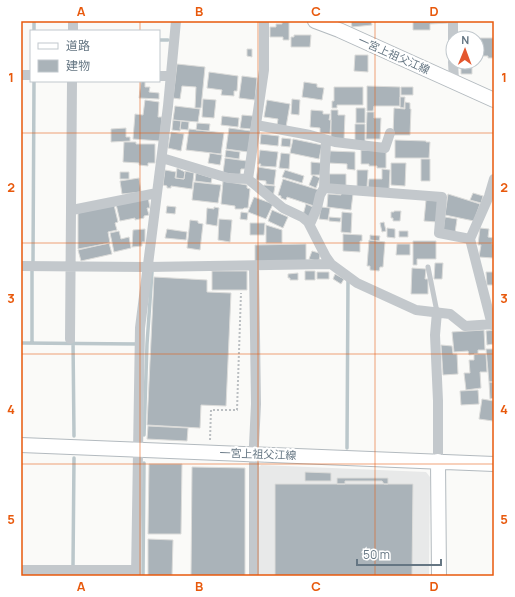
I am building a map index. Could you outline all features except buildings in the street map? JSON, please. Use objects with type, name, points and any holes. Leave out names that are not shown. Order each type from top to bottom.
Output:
[{"type":"main road","name":"一宮上祖父江線","points":[[315,21],[454,81],[494,100]]},
{"type":"main road","name":"一宮上祖父江線","points":[[21,445],[494,464]]},
{"type":"main road","points":[[438,461],[439,576]]},
{"type":"street","points":[[21,570],[136,573],[140,328],[162,158],[176,21]]},
{"type":"street","points":[[248,179],[264,70],[264,21]]},
{"type":"street","points":[[453,70],[454,81]]},
{"type":"street","points":[[160,76],[170,76]]},
{"type":"street","points":[[70,340],[72,82]]},
{"type":"street","points":[[256,125],[310,135],[335,142],[385,148],[390,133]]},
{"type":"street","points":[[310,224],[317,208],[320,194],[324,188],[326,140]]},
{"type":"street","points":[[162,158],[228,178],[248,179],[283,208],[302,217],[310,224],[326,258],[331,264],[357,282],[416,310],[450,314],[465,326],[493,324],[470,239],[489,196],[494,179]]},
{"type":"street","points":[[324,188],[442,197],[439,234],[470,239]]},
{"type":"street","points":[[72,210],[157,193]]},
{"type":"street","points":[[21,266],[147,267],[331,264]]},
{"type":"street","points":[[254,266],[256,404],[254,454],[254,576]]},
{"type":"street","points":[[437,312],[435,335],[438,401],[438,461]]},
{"type":"lane","points":[[428,267],[437,312]]},
{"type":"path","points":[[210,444],[211,410],[237,410],[241,293]]},
{"type":"shaded area","points":[[261,465],[426,472],[430,477],[429,576],[257,576],[258,468]]},
{"type":"waterway","points":[[34,21],[34,30]]},
{"type":"waterway","points":[[160,40],[168,40]]},
{"type":"waterway","points":[[33,263],[34,82]]},
{"type":"waterway","points":[[32,269],[32,343]]},
{"type":"waterway","points":[[144,435],[147,344],[152,272]]},
{"type":"waterway","points":[[347,448],[348,280]]},
{"type":"waterway","points":[[73,339],[74,436]]},
{"type":"waterway","points":[[21,343],[138,344]]},
{"type":"waterway","points":[[73,567],[74,458]]},
{"type":"waterway","points":[[143,576],[144,463]]}]
